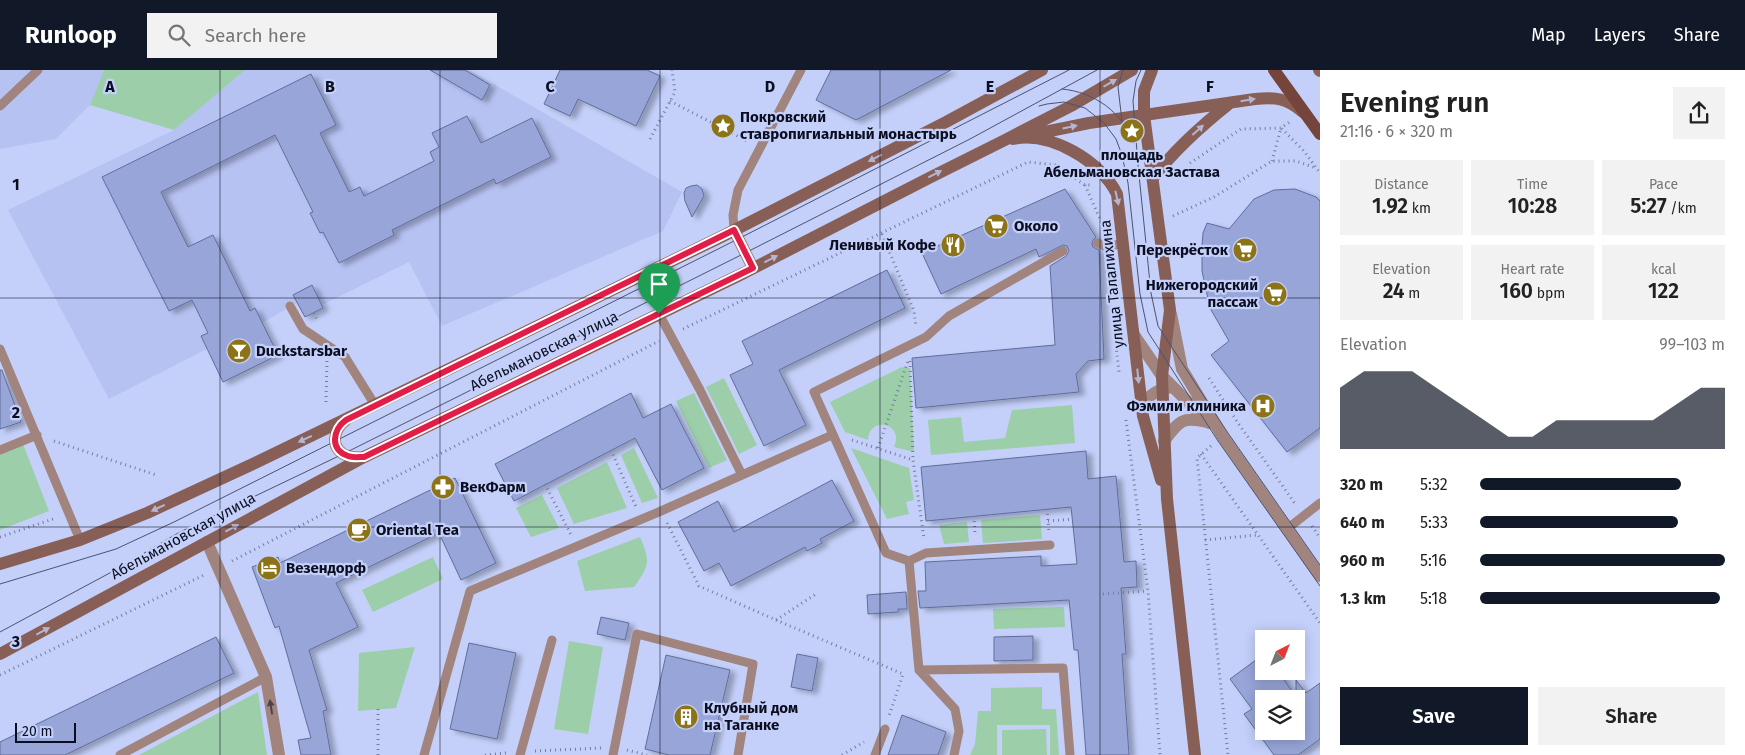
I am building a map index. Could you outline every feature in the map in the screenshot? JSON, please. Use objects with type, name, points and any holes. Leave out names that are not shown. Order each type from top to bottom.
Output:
[{"type":"main road","name":"Абельмановская улица","points":[[0,564],[80,540],[147,513],[346,420],[734,230],[946,122],[1042,70]]},
{"type":"main road","name":"Абельмановская улица","points":[[0,654],[364,457],[753,268],[931,176],[1006,140],[1071,106],[1132,70]]},
{"type":"main road","name":"улица Талалихина","points":[[1152,70],[1144,91],[1144,115],[1170,310],[1164,441],[1167,499],[1195,755]]},
{"type":"main road","points":[[1274,70],[1320,134]]},
{"type":"main road","points":[[1006,140],[1088,123],[1273,97],[1292,103],[1303,112]]},
{"type":"main road","points":[[1153,178],[1168,159],[1197,130],[1230,103]]},
{"type":"main road","name":"улица Талалихина","points":[[1006,140],[1031,138],[1066,148],[1082,156],[1095,166],[1112,184],[1118,194],[1143,416],[1167,499]]},
{"type":"street","points":[[734,230],[753,268]]},
{"type":"street","points":[[1170,310],[1182,369],[1223,437],[1320,576]]},
{"type":"street","points":[[1134,336],[1166,384],[1223,437]]},
{"type":"street","points":[[1142,404],[1148,396],[1166,384],[1196,391]]},
{"type":"street","points":[[1164,441],[1178,424],[1184,421],[1191,418],[1208,422]]},
{"type":"street","points":[[346,420],[336,430],[335,442],[338,449],[349,457],[364,457]]},
{"type":"street","points":[[207,542],[266,677],[279,755]]},
{"type":"lane","points":[[0,106],[38,70]]},
{"type":"lane","points":[[734,230],[733,214],[738,190],[800,70]]},
{"type":"lane","points":[[1098,243],[1104,246],[1124,244]]},
{"type":"lane","points":[[1050,545],[926,553],[908,561],[886,553],[814,392],[926,337],[950,316],[1063,251]]},
{"type":"lane","points":[[290,306],[303,329],[345,357],[375,406]]},
{"type":"lane","points":[[659,314],[700,390],[742,475]]},
{"type":"lane","points":[[0,349],[3,363],[70,513],[80,540]]},
{"type":"lane","points":[[0,450],[36,435]]},
{"type":"lane","points":[[424,755],[470,591],[661,511],[832,435]]},
{"type":"lane","points":[[1286,529],[1320,503]]},
{"type":"lane","points":[[908,561],[919,670],[955,709],[959,731],[954,755]]},
{"type":"lane","points":[[614,751],[637,634],[753,664],[738,755]]},
{"type":"lane","points":[[520,753],[552,640]]},
{"type":"lane","points":[[919,670],[1062,668],[1070,755]]},
{"type":"lane","points":[[120,755],[266,677]]},
{"type":"lane","points":[[875,755],[885,729]]},
{"type":"path","points":[[650,139],[674,92],[672,70]]},
{"type":"path","points":[[670,101],[760,148]]},
{"type":"path","points":[[1187,164],[1241,129],[1281,128],[1303,112]]},
{"type":"path","points":[[1272,161],[1281,128]]},
{"type":"path","points":[[1281,128],[1304,151],[1320,173]]},
{"type":"path","points":[[1169,208],[1170,218],[1214,197],[1272,161],[1296,161],[1316,168]]},
{"type":"path","points":[[0,675],[219,568],[671,335],[1028,162],[1055,166],[1085,185],[1112,184]]},
{"type":"path","points":[[1085,185],[1109,245]]},
{"type":"path","points":[[1112,302],[1120,379]]},
{"type":"path","points":[[910,358],[913,460],[926,553]]},
{"type":"path","points":[[1207,376],[1320,538]]},
{"type":"path","points":[[1125,417],[1148,591],[1160,755]]},
{"type":"path","points":[[1228,755],[1197,458],[1238,423]]},
{"type":"path","points":[[36,435],[156,475]]},
{"type":"path","points":[[832,435],[913,460]]},
{"type":"path","points":[[611,450],[642,519]]},
{"type":"path","points":[[1201,454],[1320,623]]},
{"type":"path","points":[[545,484],[576,546]]},
{"type":"path","points":[[1047,509],[1050,545]]},
{"type":"path","points":[[661,511],[699,586],[903,674],[885,729]]},
{"type":"path","points":[[0,537],[70,513]]},
{"type":"path","points":[[974,516],[976,550]]},
{"type":"path","points":[[1048,521],[1073,519]]},
{"type":"path","points":[[1205,540],[1257,534]]},
{"type":"path","points":[[1102,594],[1148,591]]},
{"type":"path","points":[[776,620],[816,594]]},
{"type":"path","points":[[378,709],[378,755]]},
{"type":"path","points":[[484,755],[614,751],[647,755]]},
{"type":"shaded area","points":[[0,70],[104,70],[90,105],[56,139],[0,149]]},
{"type":"shaded area","points":[[245,70],[469,70],[682,192],[663,231],[442,326],[409,262],[322,305],[324,308],[305,317],[297,303],[262,323],[255,308],[202,336],[207,349],[109,399],[8,210],[174,130]]},
{"type":"green space","points":[[104,70],[245,70],[174,130],[90,105]]},
{"type":"green space","points":[[902,367],[910,368],[914,452],[894,447],[895,432],[886,425],[874,427],[870,432],[868,440],[845,432],[830,402]]},
{"type":"green space","points":[[724,378],[757,445],[739,454],[706,387]]},
{"type":"green space","points":[[694,393],[727,460],[709,468],[676,401]]},
{"type":"green space","points":[[1072,405],[1075,443],[931,455],[928,420],[961,417],[964,442],[1005,438],[1012,410]]},
{"type":"green space","points":[[23,444],[49,511],[0,530],[0,454]]},
{"type":"green space","points":[[634,448],[658,498],[642,503],[621,455]]},
{"type":"green space","points":[[851,448],[909,468],[914,500],[906,502],[909,514],[887,519]]},
{"type":"green space","points":[[607,462],[627,508],[574,524],[557,488]]},
{"type":"green space","points":[[542,495],[559,528],[531,537],[516,508]]},
{"type":"green space","points":[[1040,515],[1042,539],[983,543],[981,520]]},
{"type":"green space","points":[[967,522],[969,542],[944,544],[939,525]]},
{"type":"green space","points":[[640,537],[646,552],[647,564],[634,587],[585,591],[577,561]]},
{"type":"green space","points":[[433,557],[443,579],[373,612],[362,590]]},
{"type":"green space","points":[[1064,607],[1065,627],[994,629],[993,609]]},
{"type":"green space","points":[[569,641],[603,647],[588,734],[554,729]]},
{"type":"green space","points":[[415,647],[396,708],[358,711],[359,653]]},
{"type":"green space","points":[[1042,687],[1042,709],[1056,709],[1059,755],[1050,755],[1050,725],[997,725],[997,755],[970,755],[975,744],[978,711],[991,711],[991,688]]},
{"type":"green space","points":[[258,692],[267,755],[139,755]]},
{"type":"green space","points":[[1046,729],[1047,755],[1002,755],[1002,730]]},
{"type":"building","points":[[430,70],[465,70],[490,85],[482,100]]},
{"type":"building","points":[[560,70],[647,70],[660,76],[636,126],[578,99],[570,116],[544,104]]},
{"type":"building","points":[[831,70],[951,70],[856,120],[816,100]]},
{"type":"building","points":[[311,74],[336,125],[320,133],[349,192],[360,187],[364,196],[434,161],[430,152],[439,147],[432,133],[467,116],[481,143],[532,118],[551,157],[496,184],[494,179],[392,230],[394,235],[339,263],[323,232],[320,233],[310,213],[313,212],[275,135],[161,192],[188,247],[213,235],[250,311],[255,308],[278,355],[223,382],[201,336],[208,333],[192,300],[169,311],[102,177]]},
{"type":"building","points":[[697,185],[702,189],[704,196],[692,217],[685,201],[684,193],[686,188]]},
{"type":"building","points":[[1065,189],[1096,237],[1093,240],[1093,247],[1099,250],[1104,359],[1088,361],[1076,374],[1079,392],[916,408],[912,358],[1055,345],[1050,266],[1066,256],[1069,251],[1067,246],[1063,245],[1039,257],[1036,249],[941,294],[922,253]]},
{"type":"building","points":[[1295,189],[1316,197],[1320,201],[1320,428],[1287,452],[1211,355],[1229,341],[1210,308],[1202,271],[1202,245],[1203,233],[1207,223],[1229,229],[1254,199],[1274,190]]},
{"type":"building","points":[[887,270],[905,308],[779,370],[806,425],[764,446],[730,375],[753,364],[742,341]]},
{"type":"building","points":[[312,285],[323,308],[305,317],[293,295]]},
{"type":"building","points":[[0,370],[2,370],[21,422],[0,429]]},
{"type":"building","points":[[631,393],[643,418],[671,404],[704,468],[662,490],[635,438],[514,501],[495,464]]},
{"type":"building","points":[[1086,451],[1088,479],[1116,476],[1124,562],[1136,561],[1137,587],[1121,588],[1126,654],[1122,654],[1129,755],[1086,755],[1078,650],[1074,650],[1069,600],[920,608],[918,591],[926,591],[925,562],[1041,556],[1041,566],[1077,564],[1071,507],[926,521],[921,467]]},
{"type":"building","points":[[455,478],[496,563],[461,580],[439,533],[336,583],[358,627],[309,650],[327,710],[323,711],[331,755],[301,755],[298,740],[311,738],[279,626],[275,628],[252,567],[278,557],[280,563]]},
{"type":"building","points":[[832,480],[854,521],[820,539],[822,543],[807,551],[805,547],[731,586],[719,563],[704,571],[678,522],[718,501],[734,532]]},
{"type":"building","points":[[906,592],[907,609],[898,609],[898,612],[868,614],[867,595]]},
{"type":"building","points":[[601,617],[629,623],[625,640],[597,634]]},
{"type":"building","points":[[1033,636],[1033,660],[994,661],[994,637]]},
{"type":"building","points":[[216,637],[234,673],[65,755],[0,755],[0,742]]},
{"type":"building","points":[[469,643],[516,653],[497,739],[450,729]]},
{"type":"building","points":[[797,654],[818,658],[812,691],[791,687]]},
{"type":"building","name":"Клубный дом на Таганке","points":[[666,655],[730,670],[710,755],[669,755],[645,749]]},
{"type":"building","points":[[1255,661],[1255,680],[1284,680],[1291,690],[1255,690],[1255,729],[1244,714],[1252,709],[1230,679]]},
{"type":"building","points":[[1296,680],[1304,690],[1296,690]]},
{"type":"building","points":[[1320,683],[1320,739],[1298,755],[1274,755],[1263,740],[1305,740],[1305,692],[1306,693]]},
{"type":"building","points":[[902,715],[946,732],[938,755],[888,755]]},
{"type":"tram line","points":[[0,584],[116,549],[174,522],[738,239],[1069,70]]},
{"type":"tram line","points":[[0,632],[119,568],[178,533],[343,454],[745,253],[970,139],[1097,70]]},
{"type":"tram line","points":[[1122,121],[1118,87],[1123,70]]},
{"type":"tram line","points":[[1141,70],[1136,81],[1133,101],[1151,293],[1158,326],[1228,433],[1320,565]]},
{"type":"tram line","points":[[1062,89],[1085,94],[1106,106],[1122,122],[1133,143]]},
{"type":"tram line","points":[[1039,106],[1064,102],[1085,108],[1104,123],[1116,139],[1122,155],[1128,183],[1140,294],[1148,332],[1218,441],[1320,586]]},
{"type":"place","name":"Покровский ставропигиальный монастырь","points":[[723,126]]},
{"type":"place","name":"площадь Абельмановская Застава","points":[[1132,131]]},
{"type":"place","name":"Около","points":[[996,226]]},
{"type":"place","name":"Ленивый Кофе","points":[[953,245]]},
{"type":"place","name":"Перекрёсток","points":[[1245,250]]},
{"type":"place","name":"Нижегородский пассаж","points":[[1275,294]]},
{"type":"place","name":"Duckstarsbar","points":[[239,351]]},
{"type":"place","name":"Фэмили клиника","points":[[1263,406]]},
{"type":"place","name":"ВекФарм","points":[[443,487]]},
{"type":"place","name":"Oriental Tea","points":[[359,530]]},
{"type":"place","name":"Везендорф","points":[[269,568]]},
{"type":"place","name":"Клубный дом на Таганке","points":[[686,717]]},
{"type":"route","points":[[734,230],[753,268],[659,314],[364,457],[349,457],[343,454],[335,442],[336,430],[346,420],[734,230]]}]
